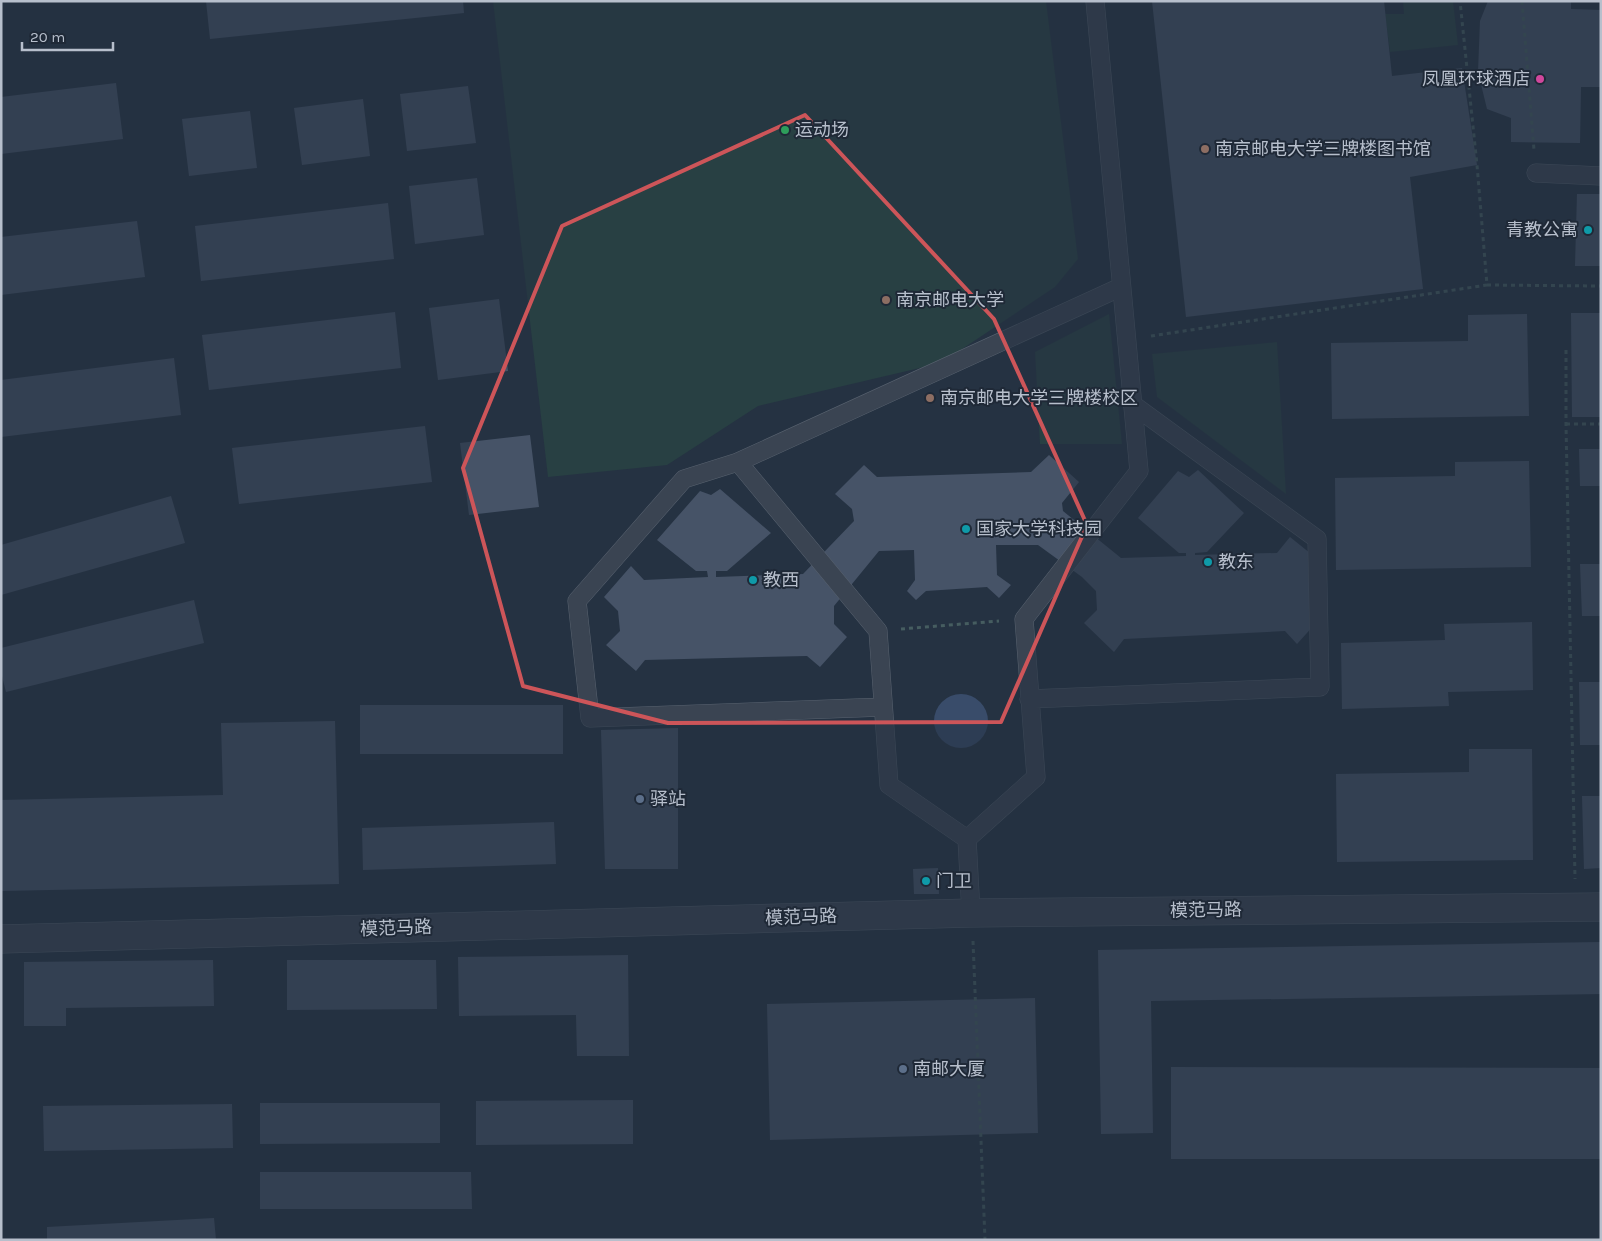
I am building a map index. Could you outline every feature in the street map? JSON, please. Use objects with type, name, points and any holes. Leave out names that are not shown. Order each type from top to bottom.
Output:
[{"type":"street","name":"模范马路","points":[[1,939],[971,912],[1588,907]]},
{"type":"lane","points":[[967,839],[1036,777],[1024,619],[1139,471],[1096,1]]},
{"type":"lane","points":[[1536,173],[1601,176]]},
{"type":"lane","points":[[883,707],[590,718],[578,601],[684,480],[738,462],[1121,287]]},
{"type":"lane","points":[[1030,698],[1320,687],[1316,539],[1132,404]]},
{"type":"lane","points":[[738,462],[878,631],[889,785],[967,839]]},
{"type":"lane","points":[[967,839],[971,912]]},
{"type":"path","points":[[1460,1],[1487,285]]},
{"type":"path","points":[[1522,1],[1536,173]]},
{"type":"path","points":[[1126,340],[1487,285],[1601,286]]},
{"type":"path","points":[[1566,350],[1566,424],[1588,907]]},
{"type":"path","points":[[1566,424],[1601,424]]},
{"type":"path","points":[[878,631],[1024,619]]},
{"type":"path","points":[[971,912],[986,1240]]},
{"type":"highlighted area","points":[[805,115],[994,319],[1087,525],[1001,722],[668,723],[523,686],[463,468],[562,226]]},
{"type":"green space","name":"运动场","points":[[493,1],[1046,1],[1078,259],[1055,287],[941,363],[758,406],[667,465],[548,477]]},
{"type":"green space","points":[[1403,1],[1453,1],[1458,45],[1390,52],[1385,14],[1404,14]]},
{"type":"green space","points":[[1109,314],[1122,444],[1040,444],[1035,352]]},
{"type":"green space","points":[[1277,342],[1286,494],[1157,397],[1152,354]]},
{"type":"water","points":[[956,694],[966,694],[976,698],[984,706],[988,721],[984,736],[976,744],[966,748],[956,748],[946,744],[938,736],[934,726],[934,716],[938,706],[946,698]]},
{"type":"building","points":[[206,1],[463,1],[464,13],[210,39]]},
{"type":"building","points":[[1152,1],[1384,1],[1392,76],[1462,68],[1477,165],[1410,177],[1423,289],[1186,317]]},
{"type":"building","name":"凤凰环球酒店","points":[[1488,1],[1571,1],[1571,9],[1601,10],[1601,87],[1581,87],[1580,143],[1511,142],[1511,118],[1487,109],[1478,72],[1480,21]]},
{"type":"building","points":[[116,83],[123,139],[1,154],[1,97]]},
{"type":"building","points":[[468,86],[476,143],[407,151],[400,94]]},
{"type":"building","points":[[363,99],[370,156],[302,165],[294,108]]},
{"type":"building","points":[[250,111],[257,168],[189,176],[182,119]]},
{"type":"building","points":[[477,178],[484,235],[415,244],[409,186]]},
{"type":"building","name":"青教公寓","points":[[1577,194],[1601,194],[1601,266],[1575,266]]},
{"type":"building","points":[[388,203],[394,259],[201,281],[195,226]]},
{"type":"building","points":[[137,221],[145,277],[1,295],[1,237]]},
{"type":"building","points":[[499,299],[508,371],[438,380],[429,308]]},
{"type":"building","points":[[395,312],[401,368],[209,390],[202,335]]},
{"type":"building","points":[[1571,313],[1601,313],[1601,417],[1572,417]]},
{"type":"building","points":[[1527,314],[1529,416],[1332,419],[1331,343],[1468,341],[1468,315]]},
{"type":"building","points":[[174,358],[181,415],[1,437],[1,380]]},
{"type":"building","points":[[425,426],[432,482],[239,504],[232,448]]},
{"type":"building","points":[[530,435],[539,507],[469,515],[460,443]]},
{"type":"building","points":[[1579,449],[1601,449],[1601,486],[1580,486]]},
{"type":"building","points":[[1049,455],[1079,482],[1062,503],[1063,511],[1121,558],[1186,556],[1186,553],[1179,553],[1138,518],[1178,471],[1189,477],[1198,470],[1244,513],[1207,552],[1195,553],[1195,555],[1277,553],[1290,537],[1326,566],[1324,614],[1297,644],[1285,631],[1124,639],[1114,652],[1084,623],[1097,610],[1096,591],[1082,577],[1038,545],[996,545],[997,575],[1011,585],[999,598],[987,587],[926,591],[916,600],[907,591],[915,580],[914,550],[879,551],[834,606],[834,624],[847,637],[820,667],[807,656],[645,660],[636,671],[606,645],[620,631],[618,611],[604,597],[631,566],[644,580],[708,577],[707,571],[696,571],[657,540],[700,491],[711,495],[720,489],[771,533],[727,571],[716,571],[716,577],[803,574],[854,521],[852,509],[835,494],[864,465],[877,477],[1031,472]]},
{"type":"building","points":[[1529,461],[1531,567],[1336,570],[1335,478],[1455,476],[1455,462]]},
{"type":"building","points":[[171,496],[185,543],[1,595],[1,545]]},
{"type":"building","points":[[1580,564],[1601,564],[1601,616],[1582,616]]},
{"type":"building","points":[[194,600],[204,643],[6,692],[1,672],[1,648]]},
{"type":"building","points":[[1532,622],[1533,690],[1448,692],[1449,706],[1342,709],[1341,643],[1445,640],[1444,624]]},
{"type":"building","points":[[1579,682],[1601,682],[1601,745],[1580,745]]},
{"type":"building","points":[[360,705],[563,705],[563,754],[360,754]]},
{"type":"building","points":[[335,721],[339,884],[1,891],[1,800],[223,795],[221,723]]},
{"type":"building","name":"驿站","points":[[678,728],[678,869],[605,869],[601,730]]},
{"type":"building","points":[[1469,749],[1532,749],[1533,860],[1337,862],[1336,774],[1469,772]]},
{"type":"building","points":[[1582,796],[1601,796],[1601,868],[1584,869]]},
{"type":"building","points":[[554,822],[556,864],[363,870],[362,828]]},
{"type":"building","name":"门卫","points":[[938,868],[939,894],[914,894],[913,869]]},
{"type":"building","points":[[1601,942],[1601,994],[1151,1001],[1153,1133],[1101,1134],[1098,950]]},
{"type":"building","points":[[628,955],[629,1056],[577,1056],[576,1015],[459,1016],[458,957]]},
{"type":"building","points":[[213,960],[214,1006],[66,1008],[66,1026],[24,1026],[24,962]]},
{"type":"building","points":[[287,960],[436,960],[437,1009],[287,1010]]},
{"type":"building","name":"南邮大厦","points":[[1035,998],[1038,1133],[770,1140],[767,1004]]},
{"type":"building","points":[[1171,1067],[1601,1068],[1601,1159],[1171,1159]]},
{"type":"building","points":[[633,1100],[633,1144],[476,1145],[476,1101]]},
{"type":"building","points":[[260,1103],[440,1103],[440,1143],[260,1144]]},
{"type":"building","points":[[232,1104],[233,1148],[44,1151],[43,1106]]},
{"type":"building","points":[[260,1172],[471,1172],[472,1209],[260,1209]]},
{"type":"building","points":[[214,1218],[216,1240],[47,1240],[47,1227]]},
{"type":"place","name":"凤凰环球酒店","points":[[1540,79]]},
{"type":"place","name":"运动场","points":[[785,130]]},
{"type":"place","name":"南京邮电大学三牌楼图书馆","points":[[1205,149]]},
{"type":"place","name":"青教公寓","points":[[1588,230]]},
{"type":"place","name":"南京邮电大学","points":[[886,300]]},
{"type":"place","name":"南京邮电大学三牌楼校区","points":[[930,398]]},
{"type":"place","name":"国家大学科技园","points":[[966,529]]},
{"type":"place","name":"教东","points":[[1208,562]]},
{"type":"place","name":"教西","points":[[753,580]]},
{"type":"place","name":"驿站","points":[[640,799]]},
{"type":"place","name":"门卫","points":[[926,881]]},
{"type":"place","name":"南邮大厦","points":[[903,1069]]}]
